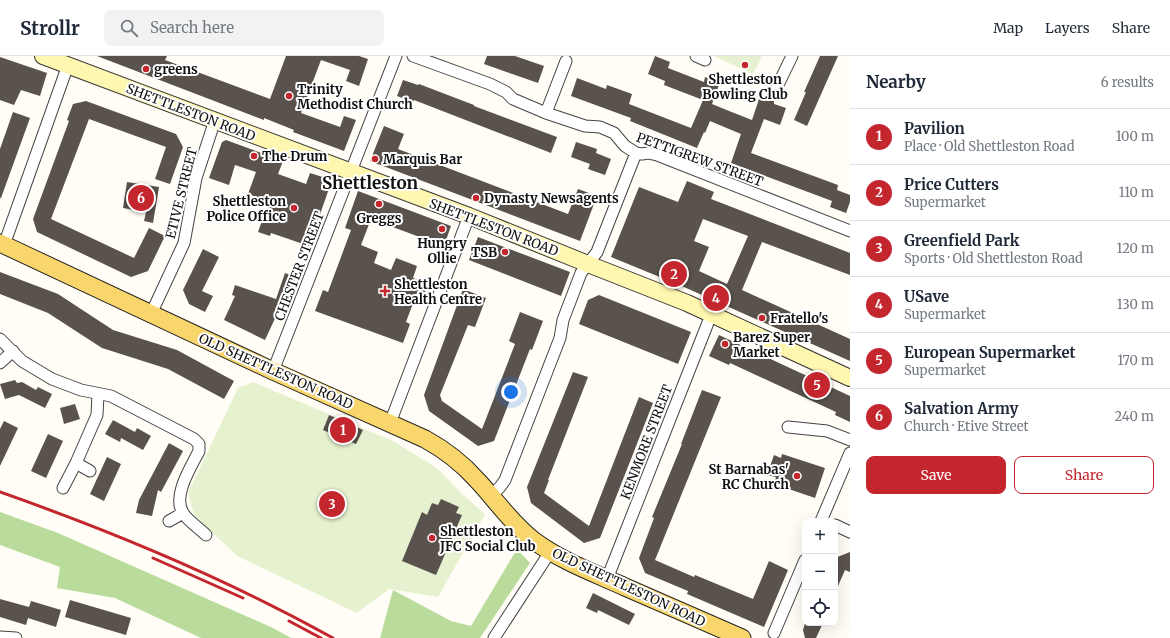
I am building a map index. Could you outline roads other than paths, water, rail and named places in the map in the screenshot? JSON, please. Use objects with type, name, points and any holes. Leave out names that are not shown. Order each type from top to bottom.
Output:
[{"type":"main road","name":"OLD SHETTLESTON ROAD","points":[[2,244],[273,371],[425,439],[446,452],[467,470],[525,533],[550,552],[582,568],[742,638]]},
{"type":"street","name":"SHETTLESTON ROAD","points":[[43,56],[75,63],[215,120],[468,216],[687,304],[850,378]]},
{"type":"street","name":"CHESTER STREET","points":[[273,371],[396,56]]},
{"type":"street","name":"PETTIGREW STREET","points":[[413,56],[490,84],[506,92],[513,100],[546,113],[585,126],[600,127],[614,133],[625,146],[636,153],[648,153],[657,156],[850,231]]},
{"type":"street","points":[[777,87],[792,56]]},
{"type":"street","points":[[546,113],[566,61]]},
{"type":"street","points":[[2,244],[75,63]]},
{"type":"street","name":"ETIVE STREET","points":[[151,314],[184,243],[196,178],[215,120]]},
{"type":"street","points":[[491,496],[500,487],[504,480],[560,338],[563,320],[581,273],[597,252],[636,153]]},
{"type":"street","points":[[390,423],[468,216]]},
{"type":"street","name":"KENMORE STREET","points":[[607,579],[712,315]]},
{"type":"street","points":[[0,339],[22,361],[52,379],[98,394],[111,396],[194,438],[199,444],[199,451],[181,488],[180,503],[183,513],[206,535]]},
{"type":"street","points":[[0,362],[12,351]]},
{"type":"street","points":[[63,488],[76,463],[97,415],[98,394]]},
{"type":"street","points":[[788,427],[827,430],[850,440]]},
{"type":"street","points":[[824,518],[850,453]]},
{"type":"street","points":[[76,463],[90,470]]},
{"type":"street","points":[[169,521],[183,513]]},
{"type":"street","points":[[838,527],[850,532]]},
{"type":"street","points":[[494,638],[550,552]]},
{"type":"street","points":[[774,633],[802,567]]},
{"type":"street","points":[[0,636],[16,638]]},
{"type":"railway","points":[[0,492],[85,523],[170,558],[211,576],[293,616],[333,638]]},
{"type":"railway","points":[[153,558],[243,598]]},
{"type":"railway","points":[[289,621],[321,638]]},
{"type":"place","name":"Shettleston Bowling Club","points":[[745,65]]},
{"type":"place","name":"greens","points":[[146,69]]},
{"type":"place","name":"Trinity Methodist Church","points":[[289,96]]},
{"type":"place","name":"The Drum","points":[[254,156]]},
{"type":"place","name":"Marquis Bar","points":[[375,159]]},
{"type":"place","name":"Salvation Army","points":[[141,198]]},
{"type":"place","name":"Dynasty Newsagents","points":[[476,198]]},
{"type":"place","name":"Greggs","points":[[379,204]]},
{"type":"place","name":"Shettleston Police Office","points":[[294,208]]},
{"type":"place","name":"Hungry Ollie","points":[[442,229]]},
{"type":"place","name":"TSB","points":[[505,252]]},
{"type":"place","name":"Price Cutters","points":[[674,274]]},
{"type":"place","name":"Shettleston Health Centre","points":[[385,291]]},
{"type":"place","name":"USave","points":[[716,298]]},
{"type":"place","name":"Fratello's","points":[[762,318]]},
{"type":"place","name":"Barez Super Market","points":[[725,344]]},
{"type":"place","name":"European Supermarket","points":[[817,385]]},
{"type":"place","name":"Pavilion","points":[[343,430]]},
{"type":"place","name":"St Barnabas' RC Church","points":[[797,476]]},
{"type":"place","name":"Greenfield Park","points":[[332,504]]},
{"type":"place","name":"Shettleston JFC Social Club","points":[[432,538]]},
{"type":"district","name":"Shettleston","points":[[370,183]]}]
